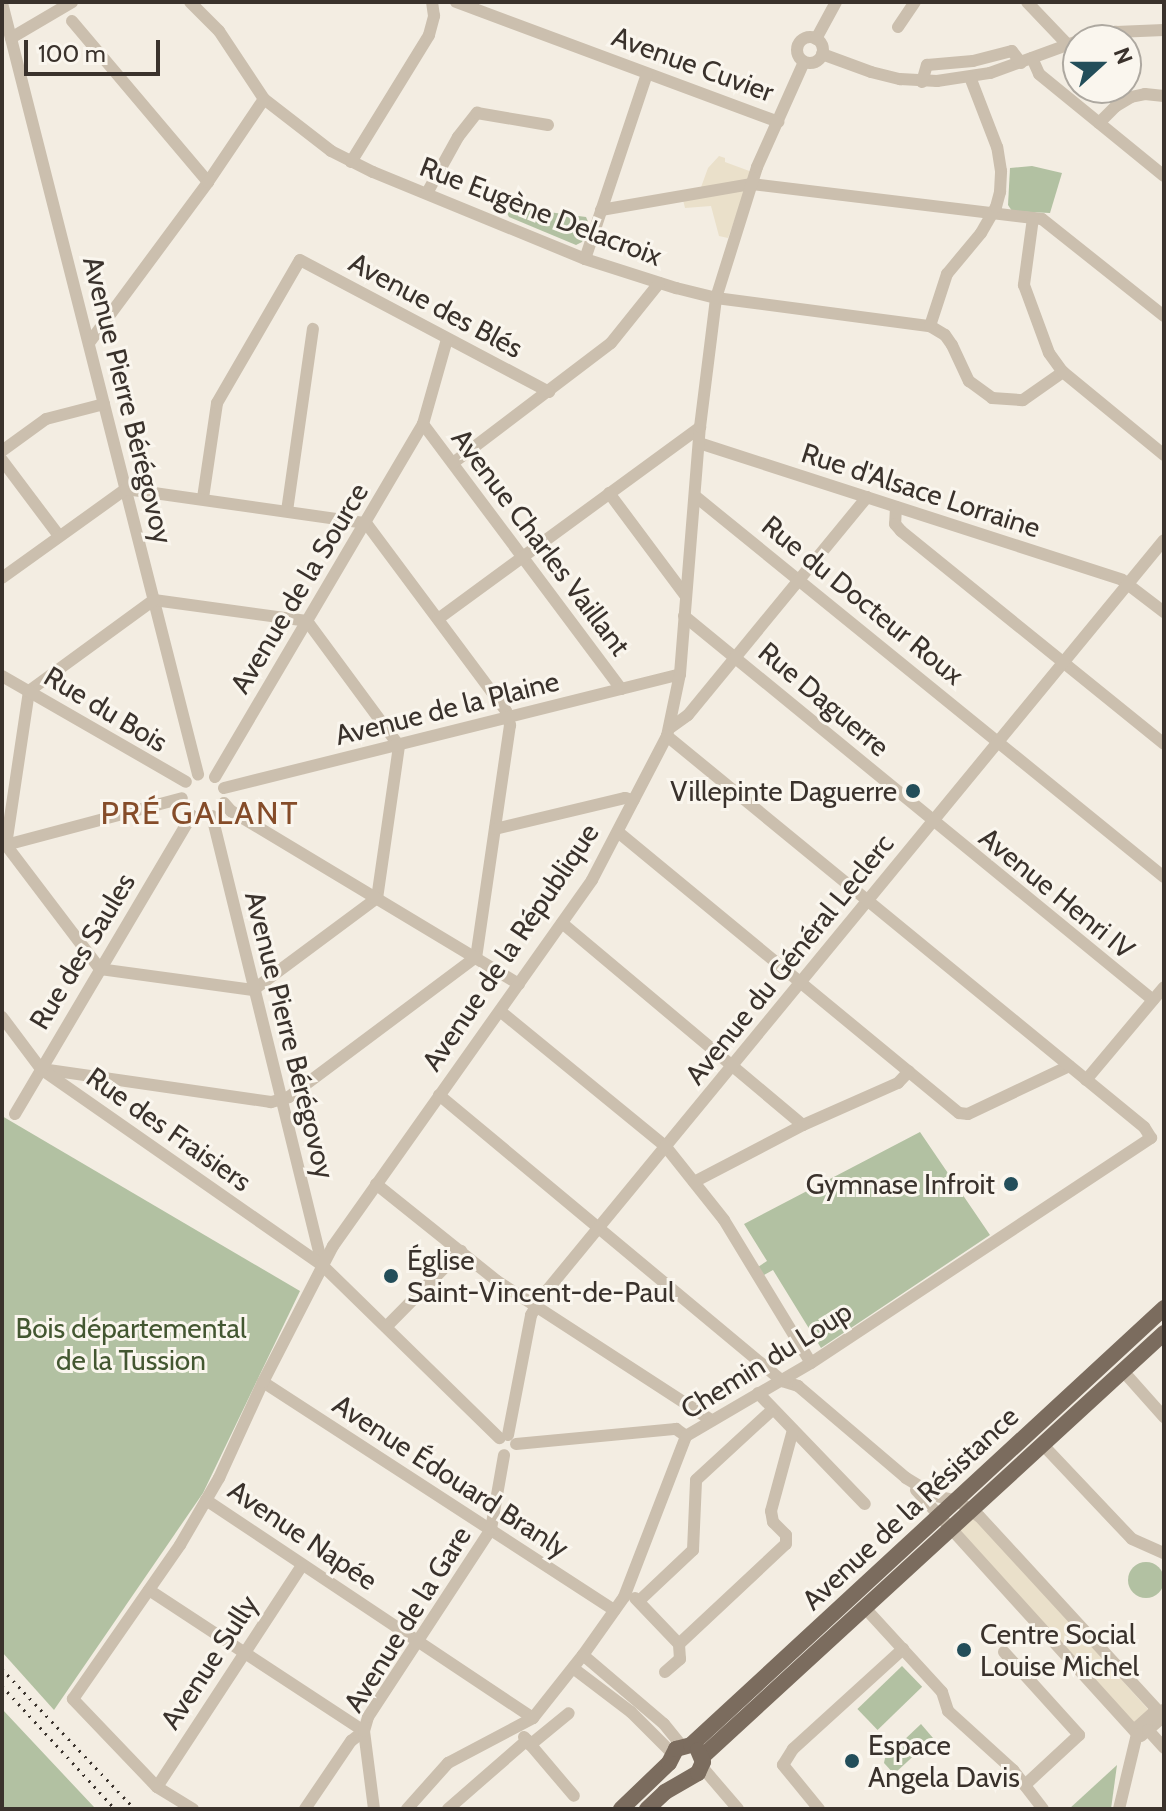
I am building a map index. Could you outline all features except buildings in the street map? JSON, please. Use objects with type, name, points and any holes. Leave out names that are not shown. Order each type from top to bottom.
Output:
[{"type":"main road","name":"Avenue de la Résistance","points":[[621,1809],[865,1608],[950,1531],[965,1506],[1164,1308]]},
{"type":"main road","name":"Avenue de la Résistance","points":[[686,1755],[939,1517],[965,1506],[1043,1445],[1164,1333]]},
{"type":"main road","points":[[647,1809],[684,1778],[674,1774],[686,1755]]},
{"type":"street","points":[[11,38],[72,2]]},
{"type":"street","name":"Rue Eugène Delacroix","points":[[190,2],[219,31],[264,99],[331,151],[351,162],[585,259],[659,283],[716,298],[930,326]]},
{"type":"street","points":[[351,162],[429,35],[434,16],[432,2]]},
{"type":"street","name":"Avenue Cuvier","points":[[456,2],[778,122]]},
{"type":"street","points":[[835,2],[816,39],[822,54],[859,69],[922,82],[970,77],[1062,46]]},
{"type":"street","points":[[898,27],[915,2]]},
{"type":"street","points":[[1027,2],[1062,30]]},
{"type":"street","name":"Avenue Pierre Bérégovoy","points":[[2,3],[198,774]]},
{"type":"street","points":[[72,21],[208,182]]},
{"type":"street","points":[[1142,31],[1164,30]]},
{"type":"street","points":[[816,39],[805,38],[799,42],[797,53],[804,62],[815,62],[822,54]]},
{"type":"street","points":[[922,82],[927,65],[973,61],[1012,51],[1164,176]]},
{"type":"street","name":"Avenue de la République","points":[[157,1787],[73,1699],[149,1590],[206,1500],[337,1240],[592,880],[668,732],[680,674],[700,427],[716,298],[752,184],[804,62]]},
{"type":"street","points":[[585,259],[647,74]]},
{"type":"street","points":[[970,77],[1000,161],[998,202],[947,274],[930,326],[945,335],[969,381],[992,398],[1023,400],[1063,372]]},
{"type":"street","points":[[1099,123],[1116,106],[1131,97],[1145,94],[1164,96]]},
{"type":"street","points":[[89,343],[208,182],[264,99]]},
{"type":"street","points":[[427,193],[458,137],[477,113],[548,125]]},
{"type":"street","points":[[601,210],[752,184],[991,216],[1033,218],[1048,221],[1164,316]]},
{"type":"street","points":[[1033,218],[1024,285],[1049,353],[1063,372],[1164,455]]},
{"type":"street","name":"Avenue des Blés","points":[[203,498],[217,403],[300,260],[549,392]]},
{"type":"street","points":[[453,463],[611,343],[659,283]]},
{"type":"street","points":[[287,511],[313,329]]},
{"type":"street","name":"Avenue de la Source","points":[[215,777],[423,424],[447,339]]},
{"type":"street","points":[[2,451],[46,419],[104,404]]},
{"type":"street","name":"Avenue Charles Vaillant","points":[[423,424],[621,689]]},
{"type":"street","points":[[438,619],[700,427]]},
{"type":"street","name":"Rue d'Alsace Lorraine","points":[[699,443],[1128,583]]},
{"type":"street","points":[[2,460],[59,536]]},
{"type":"street","points":[[2,578],[126,489],[366,523],[509,718],[476,957],[281,1100],[271,1102],[41,1069]]},
{"type":"street","points":[[609,493],[685,595]]},
{"type":"street","name":"Rue du Docteur Roux","points":[[695,496],[1164,877]]},
{"type":"street","points":[[867,497],[688,715],[668,732],[1086,1080],[1164,987]]},
{"type":"street","points":[[896,507],[895,524],[901,531],[1164,744]]},
{"type":"street","name":"Avenue du Général Leclerc","points":[[508,1439],[536,1306],[1164,540]]},
{"type":"street","points":[[1128,583],[1164,612]]},
{"type":"street","points":[[154,600],[307,621],[399,746],[377,898],[253,990],[100,969],[4,846],[29,691],[154,600]]},
{"type":"street","name":"Rue Daguerre","points":[[684,616],[933,821]]},
{"type":"street","name":"Avenue de la Plaine","points":[[224,788],[680,674]]},
{"type":"street","name":"Rue du Bois","points":[[2,676],[186,782]]},
{"type":"street","points":[[224,803],[212,816],[192,815],[182,798],[186,782],[198,774],[215,777],[224,788],[224,803],[231,811],[519,984]]},
{"type":"street","points":[[4,846],[182,798]]},
{"type":"street","points":[[495,829],[625,798],[634,800]]},
{"type":"street","name":"Rue des Saules","points":[[15,1114],[192,815]]},
{"type":"street","name":"Avenue Pierre Bérégovoy","points":[[212,816],[322,1265]]},
{"type":"street","name":"Avenue Henri IV","points":[[933,821],[1153,1000]]},
{"type":"street","points":[[618,832],[959,1113],[968,1114],[1069,1066]]},
{"type":"street","points":[[562,923],[734,1064],[803,1125]]},
{"type":"street","points":[[500,1011],[666,1147],[724,1220],[811,1363]]},
{"type":"street","name":"Rue des Fraisiers","points":[[2,1017],[41,1069],[322,1265],[508,1439]]},
{"type":"street","points":[[694,1182],[803,1125],[898,1083],[909,1071]]},
{"type":"street","name":"Chemin du Loup","points":[[407,1809],[448,1763],[533,1718],[583,1655],[625,1593],[686,1436],[811,1363],[1151,1138],[1086,1080]]},
{"type":"street","points":[[439,1095],[782,1381],[798,1386],[906,1478],[950,1531],[1139,1731],[1164,1748]]},
{"type":"street","points":[[376,1184],[536,1306],[711,1420]]},
{"type":"street","points":[[314,1231],[337,1240]]},
{"type":"street","points":[[386,1327],[461,1251]]},
{"type":"street","points":[[1123,1371],[1164,1417]]},
{"type":"street","name":"Avenue Édouard Branly","points":[[263,1382],[614,1610]]},
{"type":"street","points":[[758,1393],[865,1504]]},
{"type":"street","points":[[640,1600],[693,1550],[696,1480],[772,1410]]},
{"type":"street","points":[[508,1439],[676,1429],[686,1436]]},
{"type":"street","points":[[679,1644],[786,1544],[786,1535],[773,1522],[771,1511],[793,1430]]},
{"type":"street","name":"Avenue de la Gare","points":[[374,1809],[364,1731],[368,1717],[491,1529],[504,1455],[497,1448],[508,1439]]},
{"type":"street","points":[[1043,1445],[1132,1539],[1164,1553]]},
{"type":"street","points":[[906,1478],[936,1496],[965,1506],[1160,1711],[1161,1717],[1139,1731],[1119,1809]]},
{"type":"street","name":"Avenue Napée","points":[[206,1500],[533,1718]]},
{"type":"street","name":"Avenue Sully","points":[[157,1787],[302,1565]]},
{"type":"street","points":[[149,1590],[364,1731],[351,1741],[305,1809]]},
{"type":"street","points":[[625,1593],[640,1600],[679,1644],[680,1659],[665,1672]]},
{"type":"street","points":[[865,1608],[942,1692],[948,1711],[1025,1785],[1043,1809]]},
{"type":"street","points":[[819,1809],[783,1765],[793,1749],[903,1649]]},
{"type":"street","points":[[1004,1652],[1079,1735],[1025,1785]]},
{"type":"street","points":[[583,1655],[664,1724],[686,1755]]},
{"type":"street","points":[[573,1668],[686,1755],[738,1809]]},
{"type":"street","points":[[448,1809],[528,1742],[569,1713]]},
{"type":"street","points":[[518,1727],[574,1796]]},
{"type":"street","points":[[157,1787],[193,1809]]},
{"type":"green space","points":[[1032,166],[1062,173],[1050,213],[1012,211],[1008,205],[1010,168]]},
{"type":"green space","points":[[511,207],[586,217],[589,224],[582,242],[576,245],[509,217],[506,211]]},
{"type":"green space","name":"Bois départemental de la Tussion","points":[[2,1116],[300,1291],[203,1493],[54,1710],[2,1652]]},
{"type":"green space","points":[[920,1132],[990,1235],[821,1348],[773,1270],[764,1275],[758,1267],[767,1261],[744,1224]]},
{"type":"green space","points":[[1146,1562],[1159,1567],[1164,1580],[1159,1593],[1146,1598],[1133,1593],[1128,1580],[1133,1567]]},
{"type":"green space","points":[[902,1666],[922,1687],[878,1730],[857,1709]]},
{"type":"green space","points":[[2,1709],[94,1807],[96,1809],[2,1809]]},
{"type":"green space","points":[[921,1724],[933,1738],[894,1774],[884,1763],[885,1758]]},
{"type":"green space","points":[[1117,1765],[1111,1809],[1069,1809]]},
{"type":"shaded area","points":[[719,156],[725,158],[725,162],[752,172],[728,238],[719,236],[711,206],[685,208],[683,200],[700,190],[708,168]]},
{"type":"shaded area","points":[[975,1517],[1149,1710],[1133,1724],[959,1531]]},
{"type":"railway","points":[[2,1669],[135,1809]]},
{"type":"railway","points":[[2,1686],[115,1809]]},
{"type":"place","name":"Villepinte Daguerre","points":[[913,791]]},
{"type":"place","name":"Gymnase Infroit","points":[[1011,1184]]},
{"type":"place","name":"Église Saint-Vincent-de-Paul","points":[[391,1276]]},
{"type":"place","name":"Centre Social Louise Michel","points":[[964,1650]]},
{"type":"place","name":"Espace Angela Davis","points":[[852,1761]]},
{"type":"district","name":"PRÉ GALANT","points":[[200,813]]}]
